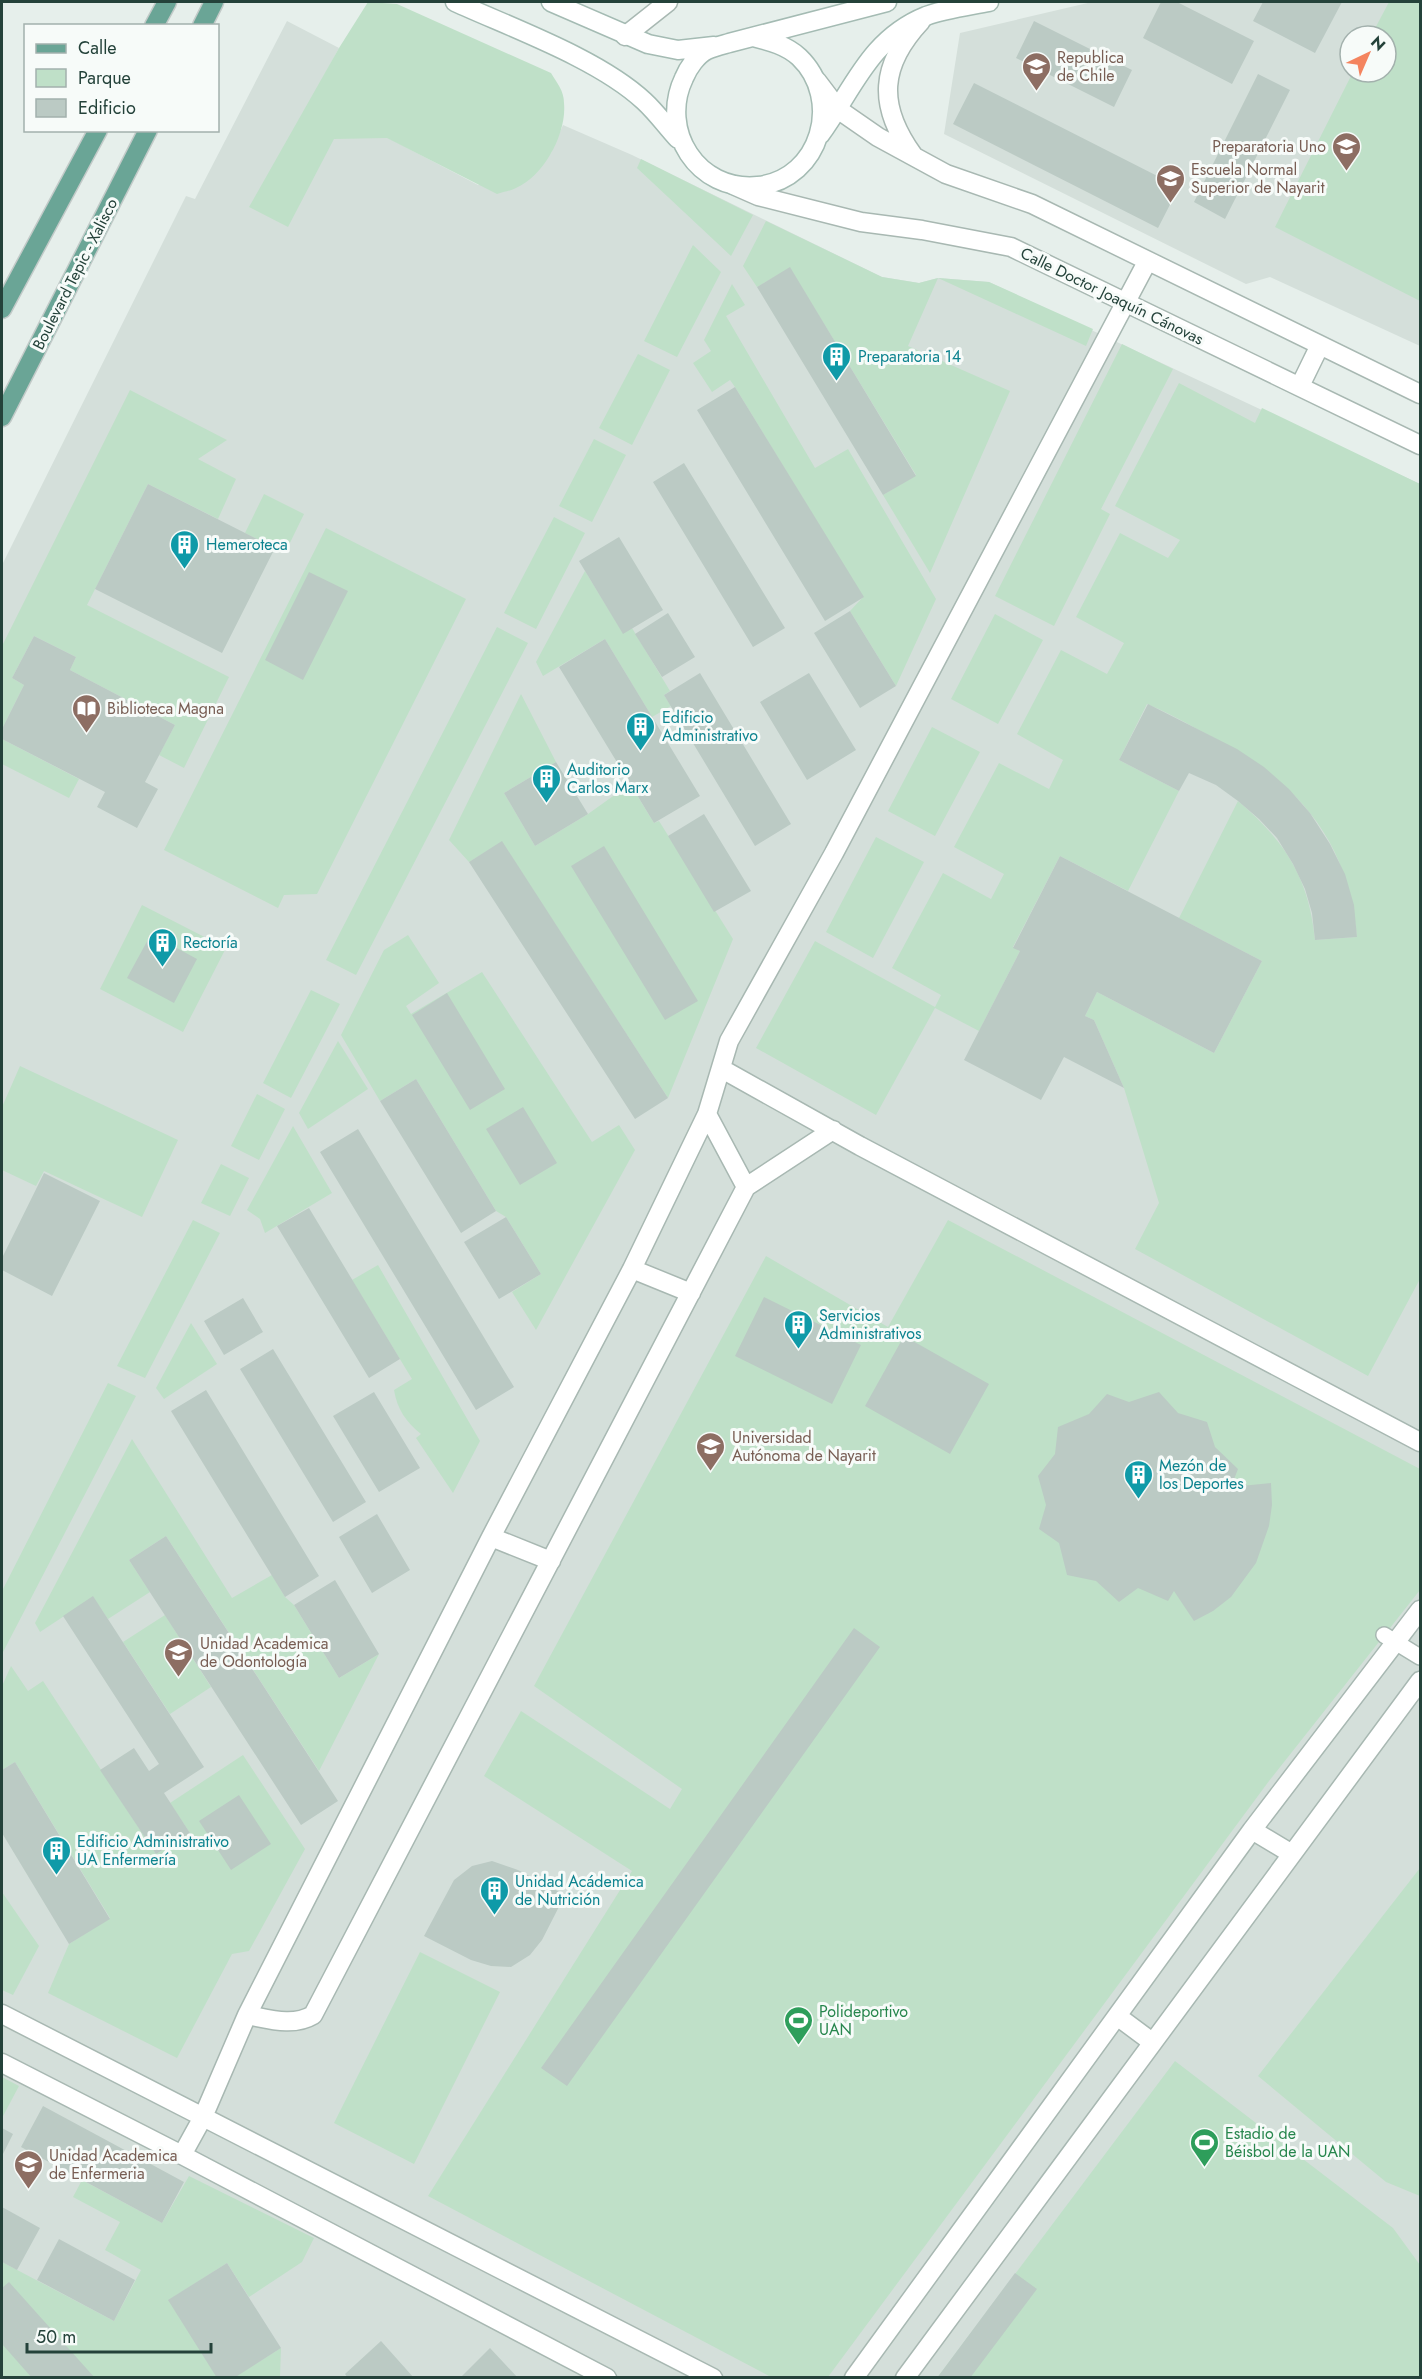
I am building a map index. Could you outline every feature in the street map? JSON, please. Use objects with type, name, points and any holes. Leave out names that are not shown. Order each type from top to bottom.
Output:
[{"type":"main road","points":[[155,24],[166,2]]},
{"type":"main road","points":[[203,24],[214,2]]},
{"type":"main road","points":[[2,309],[97,132]]},
{"type":"main road","name":"Boulevard Tepic - Xalisco","points":[[2,417],[147,132]]},
{"type":"street","points":[[455,2],[571,55],[613,78],[645,101],[681,142],[696,164],[717,179],[737,185],[758,186],[778,180],[795,170],[810,155],[819,136],[838,110],[849,87],[891,35],[926,16],[989,2]]},
{"type":"street","points":[[551,2],[625,36],[648,44],[678,50],[724,44],[887,2]]},
{"type":"street","points":[[625,36],[668,2]]},
{"type":"street","points":[[914,156],[897,127],[886,87],[889,72],[903,40],[926,16]]},
{"type":"street","points":[[753,37],[777,43],[798,56],[838,110],[878,137],[946,174],[1032,204],[1420,394]]},
{"type":"street","points":[[681,142],[675,117],[680,84],[688,69],[706,51],[724,44]]},
{"type":"street","points":[[813,75],[823,105],[819,136]]},
{"type":"street","name":"Calle Doctor Joaquín Cánovas","points":[[717,179],[758,196],[861,222],[922,230],[1011,247],[1420,445]]},
{"type":"street","points":[[182,2155],[203,2117],[247,2015],[491,1537],[632,1269],[707,1114],[729,1041],[834,853],[1147,262]]},
{"type":"street","points":[[1300,386],[1320,345]]},
{"type":"street","points":[[722,1070],[1420,1442]]},
{"type":"street","points":[[707,1114],[746,1186]]},
{"type":"street","points":[[247,2015],[278,2021],[303,2021],[313,2015],[746,1186],[833,1130]]},
{"type":"street","points":[[632,1269],[691,1293]]},
{"type":"street","points":[[491,1537],[550,1561]]},
{"type":"street","points":[[854,2378],[1390,1639],[1420,1610]]},
{"type":"street","points":[[1390,1639],[1420,1657]]},
{"type":"street","points":[[905,2378],[1420,1681]]},
{"type":"street","points":[[1252,1830],[1292,1854]]},
{"type":"street","points":[[2,2014],[713,2378]]},
{"type":"street","points":[[1117,2016],[1152,2042]]},
{"type":"street","points":[[2,2063],[607,2378]]},
{"type":"shaded area","name":"Escuela Normal Superior de Nayarit","points":[[1092,2],[1420,2],[1420,346],[1270,277],[1246,284],[944,134],[960,33]]},
{"type":"shaded area","name":"Universidad Autónoma de Nayarit","points":[[287,21],[339,48],[312,98],[478,185],[551,153],[563,125],[632,155],[882,277],[919,283],[938,278],[989,282],[1420,484],[1420,2377],[2,2377],[2,565],[186,196],[195,199]]},
{"type":"green space","points":[[368,2],[397,4],[551,73],[563,95],[564,115],[558,140],[536,174],[516,188],[497,194],[387,138],[334,139],[288,227],[249,207],[339,48]]},
{"type":"green space","points":[[1389,2],[1420,2],[1420,301],[1275,227],[1347,84],[1398,84],[1398,24],[1377,24]]},
{"type":"green space","points":[[641,159],[753,215],[731,256],[637,168]]},
{"type":"green space","points":[[766,221],[882,277],[919,283],[938,278],[908,346],[1010,391],[930,573],[883,495],[916,475],[790,268],[757,287],[743,266]]},
{"type":"green space","points":[[693,245],[721,272],[677,357],[644,341]]},
{"type":"green space","points":[[938,278],[989,282],[1093,329],[1086,346]]},
{"type":"green space","points":[[732,284],[745,305],[726,316],[815,468],[848,449],[936,599],[896,686],[850,611],[863,597],[735,387],[730,380],[712,392],[693,363],[711,351],[704,340]]},
{"type":"green space","points":[[1122,344],[1173,369],[1101,509],[1110,514],[1054,626],[995,596]]},
{"type":"green space","points":[[638,354],[670,370],[632,445],[599,428]]},
{"type":"green space","points":[[1179,383],[1255,423],[1262,408],[1420,484],[1420,1279],[1368,1376],[1135,1249],[1159,1203],[1124,1088],[1094,1020],[1085,1016],[1097,992],[1214,1053],[1262,961],[1179,918],[1238,801],[1269,831],[1292,862],[1307,898],[1315,940],[1357,937],[1351,899],[1341,865],[1326,836],[1307,810],[1285,787],[1259,766],[1185,722],[1147,704],[1119,760],[1179,791],[1128,891],[1060,856],[1013,947],[1020,951],[979,1031],[935,1008],[876,1115],[756,1048],[815,941],[935,1007],[941,995],[892,968],[943,873],[991,899],[1004,874],[954,847],[999,763],[1049,789],[1063,760],[1017,734],[1061,650],[1107,674],[1124,643],[1076,617],[1120,533],[1168,558],[1180,540],[1115,506]]},
{"type":"green space","points":[[130,390],[227,440],[198,459],[236,479],[218,519],[148,484],[87,605],[229,677],[184,768],[159,755],[175,725],[70,670],[76,657],[34,636],[12,678],[24,685],[2,729],[2,646]]},
{"type":"green space","points":[[594,439],[626,455],[592,522],[559,506]]},
{"type":"green space","points":[[264,494],[304,514],[285,553],[245,533]]},
{"type":"green space","points":[[554,517],[585,533],[536,629],[504,613]]},
{"type":"green space","points":[[326,528],[466,599],[317,894],[284,895],[278,908],[164,850]]},
{"type":"green space","points":[[585,571],[623,633],[632,628],[670,691],[664,695],[671,706],[652,717],[605,639],[543,676],[536,662]]},
{"type":"green space","points":[[995,614],[1043,640],[998,724],[951,699]]},
{"type":"green space","points":[[497,627],[528,643],[356,975],[326,960]]},
{"type":"green space","points":[[521,694],[556,762],[504,793],[535,846],[588,814],[630,784],[654,823],[659,821],[733,939],[668,1098],[502,842],[469,862],[449,840]]},
{"type":"green space","points":[[932,727],[980,752],[935,836],[888,811]]},
{"type":"green space","points":[[2,739],[79,779],[69,798],[2,764]]},
{"type":"green space","points":[[876,837],[924,862],[873,958],[826,932]]},
{"type":"green space","points":[[142,905],[226,948],[183,1032],[100,989]]},
{"type":"green space","points":[[408,935],[439,983],[406,1006],[411,1014],[482,972],[592,1142],[619,1125],[635,1150],[536,1330],[512,1292],[541,1274],[506,1217],[496,1211],[416,1079],[380,1101],[341,1035],[384,950]]},
{"type":"green space","points":[[311,990],[340,1004],[291,1098],[263,1083]]},
{"type":"green space","points":[[338,1041],[368,1089],[308,1129],[299,1113]]},
{"type":"green space","points":[[20,1066],[178,1140],[142,1217],[44,1171],[36,1186],[2,1170],[2,1107]]},
{"type":"green space","points":[[257,1094],[285,1109],[259,1160],[231,1146]]},
{"type":"green space","points":[[293,1126],[332,1193],[265,1233],[260,1219],[247,1210]]},
{"type":"green space","points":[[221,1164],[249,1178],[230,1216],[201,1203]]},
{"type":"green space","points":[[193,1220],[220,1233],[145,1378],[117,1366]]},
{"type":"green space","points":[[948,1220],[1420,1469],[1420,1590],[1269,1781],[828,2377],[771,2377],[428,2196],[632,1871],[484,1776],[521,1711],[670,1809],[682,1789],[534,1686],[766,1256],[888,1327]]},
{"type":"green space","points":[[378,1265],[480,1441],[453,1493],[416,1438],[421,1434],[411,1425],[400,1409],[394,1390],[412,1379],[352,1280]]},
{"type":"green space","points":[[191,1323],[217,1364],[164,1399],[156,1388]]},
{"type":"green space","points":[[108,1383],[136,1396],[2,1654],[2,1591]]},
{"type":"green space","points":[[132,1439],[232,1598],[272,1575],[285,1597],[294,1605],[339,1678],[379,1654],[319,1771],[166,1536],[129,1560],[150,1592],[108,1619],[93,1597],[40,1632],[35,1623]]},
{"type":"green space","points":[[165,1615],[211,1687],[170,1714],[123,1642]]},
{"type":"green space","points":[[11,1666],[28,1691],[43,1681],[156,1854],[190,1833],[170,1803],[243,1755],[305,1849],[249,1951],[232,1954],[177,2058],[48,1993],[69,1944],[110,1918],[15,1762],[2,1770],[2,1686]]},
{"type":"green space","points":[[1420,1868],[1420,2196],[1386,2182],[1258,2076]]},
{"type":"green space","points":[[2,1892],[39,1946],[13,1995],[2,1990]]},
{"type":"green space","points":[[420,1952],[500,1992],[414,2164],[334,2123]]},
{"type":"green space","name":"Estadio de Béisbol de la UAN","points":[[1175,2061],[1393,2228],[1420,2265],[1420,2377],[937,2378]]},
{"type":"green space","points":[[2,2077],[19,2086],[2,2118]]},
{"type":"green space","points":[[189,2176],[314,2238],[302,2262],[249,2297],[227,2263],[169,2300],[217,2377],[2,2377],[2,2262],[114,2321],[141,2270],[105,2250],[120,2222],[73,2197],[82,2180],[162,2223]]},
{"type":"green space","points":[[281,2348],[280,2377],[234,2377]]},
{"type":"building","points":[[1161,2],[1177,2],[1254,41],[1232,84],[1143,38]]},
{"type":"building","points":[[1263,2],[1342,2],[1315,53],[1253,21]]},
{"type":"building","points":[[1034,21],[1132,70],[1114,107],[1016,58]]},
{"type":"building","points":[[1258,74],[1290,90],[1225,219],[1194,202]]},
{"type":"building","points":[[974,83],[1179,187],[1158,228],[953,124]]},
{"type":"building","name":"Preparatoria 14","points":[[790,267],[916,476],[883,495],[757,287]]},
{"type":"building","points":[[735,387],[864,597],[825,621],[697,410]]},
{"type":"building","points":[[684,463],[785,628],[753,647],[653,482]]},
{"type":"building","name":"Hemeroteca","points":[[148,484],[275,548],[222,653],[95,589]]},
{"type":"building","points":[[619,537],[663,610],[623,634],[579,561]]},
{"type":"building","points":[[309,572],[348,591],[303,680],[265,660]]},
{"type":"building","points":[[850,611],[896,686],[860,708],[814,633]]},
{"type":"building","points":[[668,613],[695,657],[662,677],[635,634]]},
{"type":"building","name":"Biblioteca Magna","points":[[34,636],[76,657],[70,670],[175,725],[145,782],[158,789],[137,828],[97,807],[105,792],[2,739],[2,729],[24,685],[12,678]]},
{"type":"building","name":"Edificio Administrativo","points":[[605,639],[700,796],[654,823],[559,667]]},
{"type":"building","points":[[700,673],[791,824],[755,846],[664,695]]},
{"type":"building","points":[[809,673],[856,750],[807,780],[760,702]]},
{"type":"building","points":[[1148,704],[1237,749],[1264,767],[1289,789],[1310,813],[1330,844],[1345,874],[1354,905],[1357,937],[1315,940],[1312,913],[1305,889],[1293,864],[1277,838],[1238,801],[1216,785],[1189,773],[1179,791],[1119,760]]},
{"type":"building","name":"Auditorio Carlos Marx","points":[[556,762],[588,814],[535,846],[504,793]]},
{"type":"building","points":[[704,814],[751,891],[714,912],[668,836]]},
{"type":"building","points":[[502,841],[668,1098],[635,1119],[469,862]]},
{"type":"building","points":[[604,846],[698,1001],[665,1020],[571,866]]},
{"type":"building","points":[[1060,856],[1262,961],[1214,1053],[1097,992],[1085,1016],[1094,1020],[1124,1088],[1064,1057],[1041,1100],[964,1060],[1020,951],[1013,948]]},
{"type":"building","name":"Rectoría","points":[[151,934],[197,959],[174,1003],[127,978]]},
{"type":"building","points":[[447,993],[505,1089],[470,1110],[412,1015]]},
{"type":"building","points":[[416,1079],[496,1211],[461,1233],[380,1101]]},
{"type":"building","points":[[523,1107],[557,1163],[520,1185],[486,1129]]},
{"type":"building","points":[[358,1129],[514,1387],[476,1410],[320,1152]]},
{"type":"building","points":[[44,1173],[100,1201],[52,1296],[2,1270],[2,1258]]},
{"type":"building","points":[[309,1208],[400,1359],[369,1378],[277,1226]]},
{"type":"building","points":[[506,1217],[541,1274],[499,1299],[464,1242]]},
{"type":"building","name":"Servicios Administrativos","points":[[764,1297],[861,1345],[832,1404],[735,1356]]},
{"type":"building","points":[[243,1298],[263,1332],[224,1355],[204,1321]]},
{"type":"building","points":[[904,1336],[989,1384],[950,1454],[865,1406]]},
{"type":"building","points":[[273,1349],[366,1502],[333,1522],[240,1369]]},
{"type":"building","points":[[206,1390],[319,1576],[285,1597],[171,1411]]},
{"type":"building","points":[[374,1392],[420,1468],[379,1492],[333,1416]]},
{"type":"building","name":"Mezón de los Deportes","points":[[1159,1392],[1178,1413],[1207,1422],[1215,1447],[1238,1469],[1231,1487],[1271,1483],[1272,1505],[1269,1526],[1256,1563],[1231,1597],[1213,1611],[1194,1621],[1174,1591],[1168,1601],[1138,1588],[1119,1602],[1096,1581],[1067,1575],[1059,1543],[1039,1529],[1046,1505],[1038,1476],[1055,1454],[1058,1427],[1089,1414],[1107,1394],[1129,1402]]},
{"type":"building","points":[[377,1514],[410,1570],[372,1593],[339,1537]]},
{"type":"building","points":[[166,1536],[338,1801],[301,1825],[129,1560]]},
{"type":"building","points":[[335,1580],[379,1654],[339,1678],[294,1605]]},
{"type":"building","points":[[93,1596],[204,1767],[164,1793],[190,1833],[156,1854],[100,1770],[134,1748],[149,1771],[159,1764],[63,1616]]},
{"type":"building","points":[[854,1628],[880,1647],[567,2086],[541,2068]]},
{"type":"building","name":"Edificio Administrativo UA Enfermería","points":[[15,1762],[110,1919],[69,1944],[2,1833],[2,1770]]},
{"type":"building","points":[[239,1795],[271,1844],[231,1870],[199,1821]]},
{"type":"building","name":"Unidad Acádemica de Nutrición","points":[[492,1861],[518,1870],[565,1895],[542,1940],[530,1955],[511,1967],[491,1966],[471,1960],[424,1936],[454,1880],[472,1866]]},
{"type":"building","points":[[43,2106],[184,2182],[162,2223],[21,2147]]},
{"type":"building","points":[[2,2128],[13,2134],[2,2156]]},
{"type":"building","points":[[2,2207],[40,2228],[17,2270],[2,2262]]},
{"type":"building","points":[[59,2239],[135,2280],[114,2321],[37,2280]]},
{"type":"building","points":[[227,2263],[281,2348],[234,2378],[217,2378],[168,2300]]},
{"type":"building","points":[[1015,2273],[1037,2289],[970,2378],[937,2378]]},
{"type":"building","points":[[9,2282],[95,2378],[32,2378],[2,2344],[2,2288]]},
{"type":"building","points":[[381,2341],[414,2378],[348,2378],[345,2374]]},
{"type":"building","points":[[490,2348],[518,2378],[460,2378]]},
{"type":"place","name":"Republica de Chile","points":[[1036,92]]},
{"type":"place","name":"Preparatoria Uno","points":[[1347,172]]},
{"type":"place","name":"Escuela Normal Superior de Nayarit","points":[[1170,204]]},
{"type":"place","name":"Preparatoria 14","points":[[837,382]]},
{"type":"place","name":"Hemeroteca","points":[[185,570]]},
{"type":"place","name":"Biblioteca Magna","points":[[86,734]]},
{"type":"place","name":"Edificio Administrativo","points":[[641,752]]},
{"type":"place","name":"Auditorio Carlos Marx","points":[[546,804]]},
{"type":"place","name":"Rectoría","points":[[162,968]]},
{"type":"place","name":"Servicios Administrativos","points":[[798,1350]]},
{"type":"place","name":"Universidad Autónoma de Nayarit","points":[[711,1472]]},
{"type":"place","name":"Mezón de los Deportes","points":[[1138,1500]]},
{"type":"place","name":"Unidad Academica de Odontología","points":[[179,1678]]},
{"type":"place","name":"Edificio Administrativo UA Enfermería","points":[[56,1876]]},
{"type":"place","name":"Unidad Acádemica de Nutrición","points":[[494,1916]]},
{"type":"place","name":"Polideportivo UAN","points":[[798,2046]]},
{"type":"place","name":"Estadio de Béisbol de la UAN","points":[[1204,2168]]},
{"type":"place","name":"Unidad Academica de Enfermeria","points":[[28,2190]]}]
